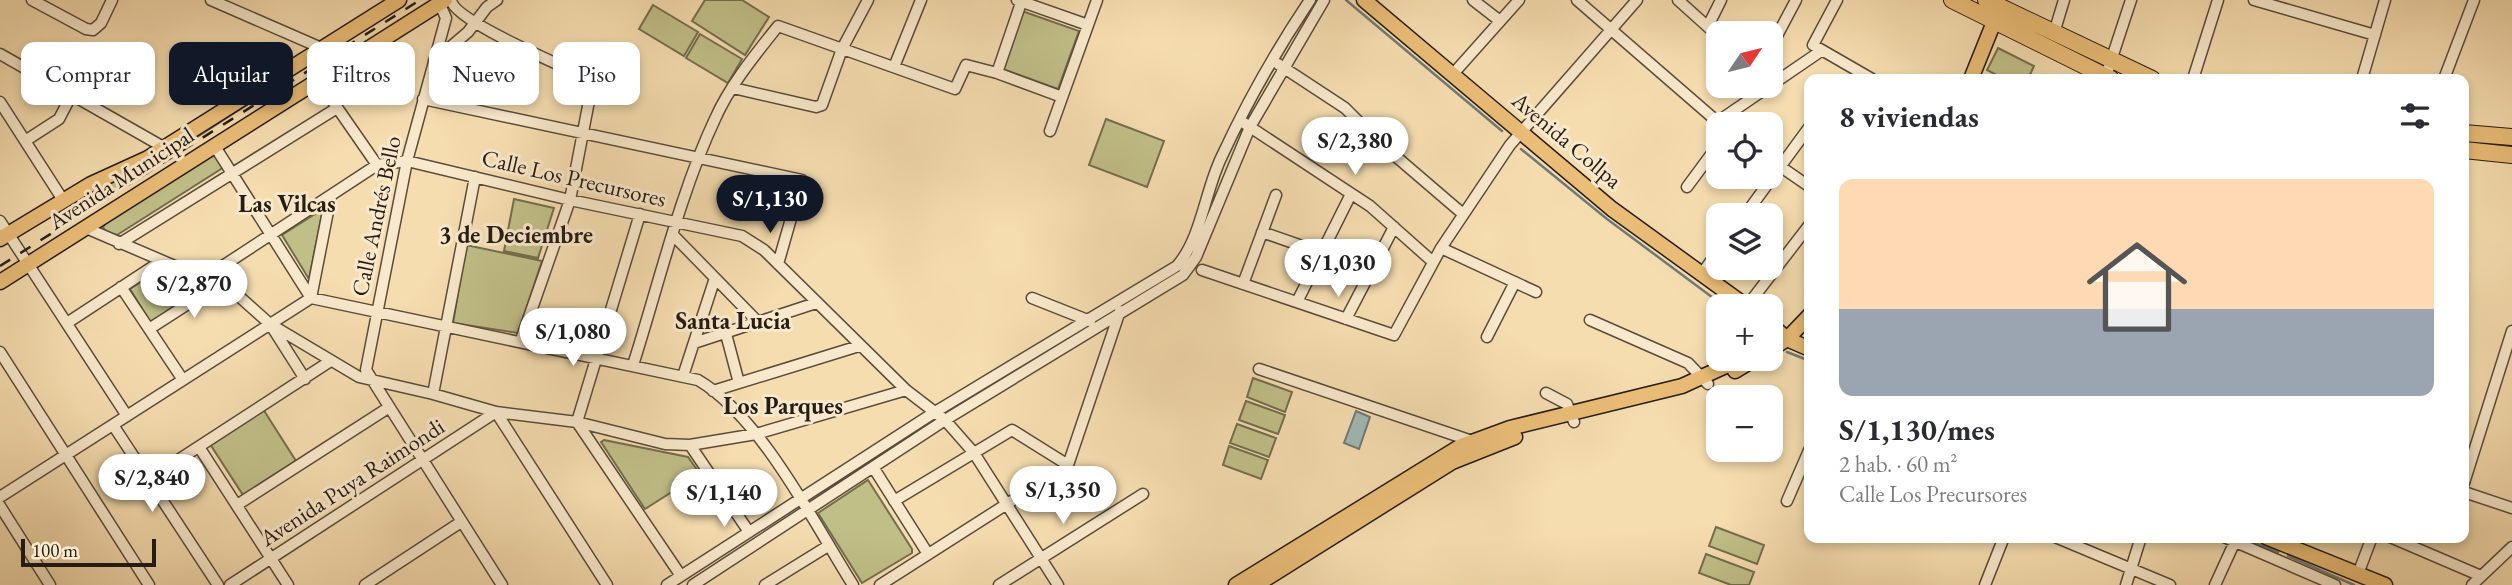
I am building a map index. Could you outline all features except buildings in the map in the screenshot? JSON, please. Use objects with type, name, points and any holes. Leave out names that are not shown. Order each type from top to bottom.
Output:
[{"type":"highway","points":[[1952,0],[1996,7],[2054,33],[2108,74]]},
{"type":"highway","points":[[1996,7],[2108,74]]},
{"type":"highway","points":[[2469,133],[2512,137]]},
{"type":"highway","points":[[2469,151],[2512,155]]},
{"type":"main road","name":"Avenida Municipal","points":[[332,42],[399,0]]},
{"type":"main road","name":"Avenida Collpa","points":[[1364,0],[1612,209],[1729,294]]},
{"type":"main road","name":"Avenida Municipal","points":[[378,42],[443,1]]},
{"type":"main road","points":[[1974,74],[1996,7]]},
{"type":"main road","name":"Avenida Municipal","points":[[3,231],[165,148],[307,58]]},
{"type":"main road","name":"Avenida Municipal","points":[[0,282],[307,87]]},
{"type":"main road","points":[[1783,332],[1804,318]]},
{"type":"main road","points":[[1783,337],[1804,346]]},
{"type":"main road","points":[[1706,381],[1722,371]]},
{"type":"main road","points":[[1236,585],[1297,553],[1441,469],[1474,446],[1573,417],[1663,400],[1728,371]]},
{"type":"main road","points":[[2282,543],[2385,585]]},
{"type":"main road","points":[[1256,585],[1297,553]]},
{"type":"street","points":[[32,0],[86,29],[93,30],[101,23],[112,0]]},
{"type":"street","points":[[211,0],[312,42]]},
{"type":"street","points":[[454,42],[497,0]]},
{"type":"street","points":[[733,88],[816,107],[822,105],[842,49],[868,0]]},
{"type":"street","points":[[894,67],[921,0]]},
{"type":"street","points":[[1050,131],[1097,0]]},
{"type":"street","points":[[693,585],[945,420],[1190,268],[1272,60],[1310,0]]},
{"type":"street","points":[[667,585],[935,412],[1171,270],[1182,260],[1220,158],[1283,67],[1324,0]]},
{"type":"street","points":[[1473,0],[1500,21]]},
{"type":"street","points":[[1453,74],[1519,0]]},
{"type":"street","points":[[1577,0],[1706,112]]},
{"type":"street","points":[[1202,270],[1394,335],[1441,248],[1503,154],[1637,0]]},
{"type":"street","points":[[1678,0],[1706,24]]},
{"type":"street","points":[[1710,21],[1721,0]]},
{"type":"street","points":[[1783,24],[1796,0]]},
{"type":"street","points":[[1837,0],[1813,45],[1863,74]]},
{"type":"street","points":[[2054,33],[2064,0]]},
{"type":"street","points":[[2108,74],[2131,0]]},
{"type":"street","points":[[2195,74],[2218,0]]},
{"type":"street","points":[[2253,0],[2279,4],[2375,35]]},
{"type":"street","points":[[2363,74],[2385,0]]},
{"type":"street","points":[[2446,74],[2474,0]]},
{"type":"street","points":[[443,1],[475,23],[593,80],[570,200],[521,340]]},
{"type":"street","name":"Calle Andrés Bello","points":[[439,42],[446,18],[443,1]]},
{"type":"street","points":[[997,74],[1020,1],[1088,25]]},
{"type":"street","points":[[633,365],[699,156],[716,117],[733,88],[778,26],[955,89],[966,65],[1062,97]]},
{"type":"street","points":[[1783,77],[1821,51]]},
{"type":"street","points":[[0,54],[21,66]]},
{"type":"street","points":[[1272,60],[1346,108],[1378,142],[1463,214]]},
{"type":"street","name":"Calle Andrés Bello","points":[[370,380],[366,370],[407,161],[429,78]]},
{"type":"street","points":[[1733,112],[1753,98]]},
{"type":"street","points":[[423,99],[803,180],[778,264]]},
{"type":"street","points":[[0,102],[63,200]]},
{"type":"street","points":[[25,141],[58,119],[66,105]]},
{"type":"street","points":[[91,105],[165,148]]},
{"type":"street","points":[[335,105],[377,165]]},
{"type":"street","points":[[119,244],[337,108]]},
{"type":"street","points":[[1245,124],[1351,194],[1433,262]]},
{"type":"street","points":[[1783,155],[1804,133]]},
{"type":"street","points":[[214,145],[235,174],[311,298]]},
{"type":"street","name":"Calle Los Precursores","points":[[206,277],[377,165],[407,161],[570,200],[742,236],[756,243],[859,346],[906,390],[945,420],[974,453],[1058,585]]},
{"type":"street","points":[[1686,187],[1706,161]]},
{"type":"street","points":[[1783,168],[1804,183]]},
{"type":"street","points":[[433,394],[475,177]]},
{"type":"street","points":[[1297,302],[1351,194]]},
{"type":"street","points":[[1243,284],[1276,195]]},
{"type":"street","points":[[311,298],[331,196]]},
{"type":"street","points":[[577,422],[640,214]]},
{"type":"street","points":[[1346,319],[1394,227]]},
{"type":"street","points":[[86,228],[160,262],[206,277],[233,291],[270,324],[329,362],[370,380],[496,412],[577,422],[665,444],[691,445],[756,434],[906,390]]},
{"type":"street","points":[[3,231],[28,264],[127,416]]},
{"type":"street","points":[[1262,232],[1322,253]]},
{"type":"street","points":[[1756,294],[1804,232]]},
{"type":"street","points":[[674,236],[759,323]]},
{"type":"street","points":[[1441,248],[1536,292]]},
{"type":"street","points":[[67,323],[160,262]]},
{"type":"street","points":[[1701,275],[1706,268]]},
{"type":"street","points":[[683,376],[715,278]]},
{"type":"street","points":[[1487,337],[1515,282]]},
{"type":"street","points":[[149,329],[219,284]]},
{"type":"street","points":[[121,287],[183,380]]},
{"type":"street","points":[[0,497],[311,298],[446,324],[698,380],[713,391],[756,434],[853,585]]},
{"type":"street","points":[[1032,298],[1099,325]]},
{"type":"street","points":[[694,343],[816,303]]},
{"type":"street","points":[[880,585],[1068,465],[1120,311]]},
{"type":"street","points":[[1590,320],[1688,363],[1706,381]]},
{"type":"street","points":[[270,324],[305,379]]},
{"type":"street","points":[[2469,467],[2512,331]]},
{"type":"street","points":[[726,334],[739,383]]},
{"type":"street","points":[[713,391],[859,346]]},
{"type":"street","points":[[0,352],[149,585]]},
{"type":"street","points":[[149,479],[329,362]]},
{"type":"street","points":[[1259,369],[1474,446]]},
{"type":"street","points":[[370,380],[497,583]]},
{"type":"street","points":[[1546,393],[1567,404],[1573,417]]},
{"type":"street","points":[[237,505],[388,408]]},
{"type":"street","points":[[496,412],[607,585]]},
{"type":"street","name":"Avenida Puya Raimondi","points":[[230,585],[423,463],[496,412]]},
{"type":"street","points":[[577,422],[681,576]]},
{"type":"street","points":[[113,425],[218,585]]},
{"type":"street","points":[[894,501],[1012,430],[1068,465]]},
{"type":"street","points":[[691,445],[749,532]]},
{"type":"street","points":[[199,447],[288,585]]},
{"type":"street","points":[[1787,501],[1804,462]]},
{"type":"street","points":[[873,467],[928,554]]},
{"type":"street","points":[[999,585],[1143,494]]},
{"type":"street","points":[[2469,494],[2512,508]]},
{"type":"street","points":[[0,506],[50,585]]},
{"type":"street","points":[[367,584],[461,523]]},
{"type":"street","points":[[1985,585],[2002,543]]},
{"type":"street","points":[[2069,543],[2170,585]]},
{"type":"street","points":[[2126,585],[2139,543]]},
{"type":"street","points":[[2215,585],[2230,543]]},
{"type":"street","points":[[2240,543],[2335,585]]},
{"type":"street","points":[[2358,574],[2370,543]]},
{"type":"street","points":[[2404,543],[2481,576]]},
{"type":"street","points":[[2281,561],[2287,545]]},
{"type":"street","points":[[765,585],[828,546]]},
{"type":"street","points":[[2472,585],[2512,547]]},
{"type":"shaded area","points":[[705,0],[742,0],[769,17],[745,55],[692,21]]},
{"type":"shaded area","points":[[653,5],[698,32],[684,56],[639,29]]},
{"type":"shaded area","points":[[1022,11],[1079,31],[1058,89],[1003,69]]},
{"type":"shaded area","points":[[700,34],[742,59],[728,83],[686,58]]},
{"type":"shaded area","points":[[1998,48],[2034,66],[2030,74],[1995,74],[1987,70]]},
{"type":"shaded area","points":[[307,64],[293,75],[293,72]]},
{"type":"shaded area","points":[[241,105],[247,105],[90,206],[81,195],[143,166]]},
{"type":"shaded area","points":[[1106,119],[1164,141],[1147,187],[1089,165]]},
{"type":"shaded area","points":[[213,154],[223,166],[221,169],[117,235],[108,233],[103,228],[105,223]]},
{"type":"shaded area","points":[[514,199],[554,208],[538,258],[504,251]]},
{"type":"shaded area","points":[[323,209],[309,279],[282,235]]},
{"type":"shaded area","points":[[466,245],[542,261],[518,333],[453,323]]},
{"type":"shaded area","points":[[165,266],[207,282],[151,323],[130,289]]},
{"type":"shaded area","points":[[1253,378],[1292,392],[1285,412],[1247,397]]},
{"type":"shaded area","points":[[1246,401],[1285,415],[1278,434],[1239,420]]},
{"type":"shaded area","points":[[263,409],[296,461],[243,495],[210,444]]},
{"type":"shaded area","points":[[1237,424],[1276,438],[1269,457],[1230,443]]},
{"type":"shaded area","points":[[604,440],[688,457],[700,474],[645,509],[601,442]]},
{"type":"shaded area","points":[[1229,446],[1268,460],[1261,479],[1223,465]]},
{"type":"shaded area","points":[[868,480],[912,553],[862,583],[818,513]]},
{"type":"shaded area","points":[[1716,527],[1764,545],[1757,564],[1709,546]]},
{"type":"shaded area","points":[[1706,554],[1754,572],[1749,585],[1731,585],[1699,573]]},
{"type":"water","points":[[1356,411],[1370,417],[1359,449],[1344,443]]},
{"type":"waterway","points":[[1346,0],[1502,131]]},
{"type":"waterway","points":[[1521,149],[1607,219],[1708,294]]},
{"type":"waterway","points":[[1787,352],[1804,359]]},
{"type":"waterway","points":[[2255,543],[2278,552]]},
{"type":"waterway","points":[[2288,556],[2354,585]]},
{"type":"railway","points":[[0,266],[420,0]]},
{"type":"district","name":"Las Vilcas","points":[[287,203]]},
{"type":"district","name":"3 de Deciembre","points":[[516,234]]},
{"type":"district","name":"Santa Lucia","points":[[733,320]]},
{"type":"district","name":"Los Parques","points":[[783,405]]}]
